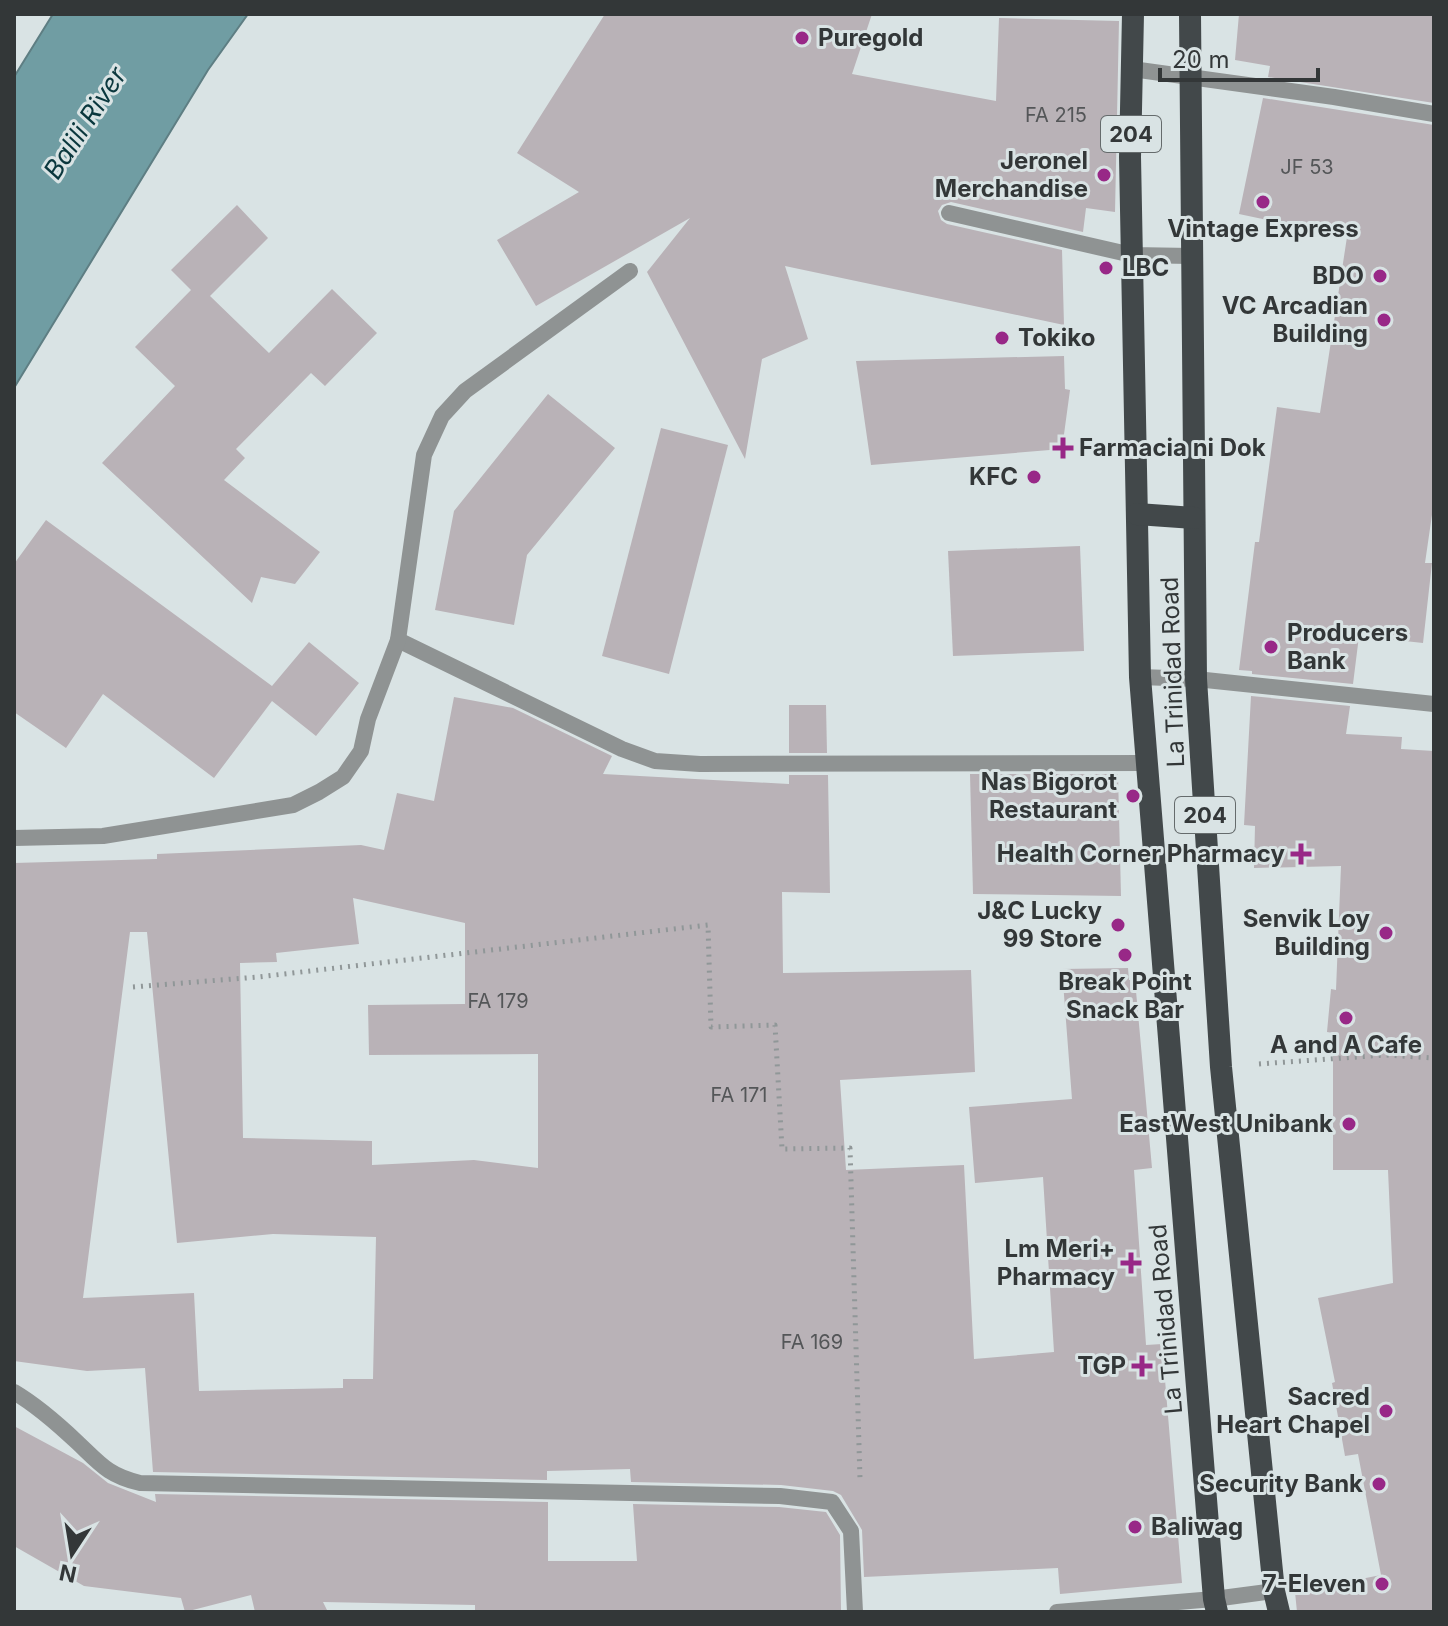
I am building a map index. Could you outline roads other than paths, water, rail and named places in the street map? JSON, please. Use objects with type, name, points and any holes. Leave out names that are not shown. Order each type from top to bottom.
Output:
[{"type":"highway","name":"La Trinidad Road","points":[[1133,14],[1132,255],[1140,677],[1216,1605]]},
{"type":"highway","name":"La Trinidad Road","points":[[1190,14],[1196,679],[1221,1067],[1276,1601]]},
{"type":"highway","points":[[1137,514],[1194,518]]},
{"type":"street","points":[[1132,69],[1434,114]]},
{"type":"street","points":[[949,213],[1132,255],[1191,256]]},
{"type":"street","points":[[14,838],[103,836],[293,805],[343,777],[361,751],[368,719],[398,640],[424,455],[442,416],[465,391],[630,271]]},
{"type":"street","points":[[398,640],[622,749],[655,761],[700,764],[1148,763]]},
{"type":"street","points":[[1140,677],[1196,679],[1434,704]]},
{"type":"street","points":[[14,1392],[78,1443],[100,1466],[121,1479],[140,1483],[780,1496],[832,1502],[851,1531],[855,1612]]},
{"type":"street","points":[[1057,1612],[1276,1601]]},
{"type":"water","name":"Balili River","points":[[53,14],[248,14],[208,70],[14,388],[14,77]]},
{"type":"place","name":"Puregold","points":[[802,38]]},
{"type":"place","name":"Jeronel Merchandise","points":[[1104,175]]},
{"type":"place","name":"Vintage Express","points":[[1263,202]]},
{"type":"place","name":"LBC","points":[[1106,268]]},
{"type":"place","name":"BDO","points":[[1380,276]]},
{"type":"place","name":"VC Arcadian Building","points":[[1384,320]]},
{"type":"place","name":"Tokiko","points":[[1002,338]]},
{"type":"place","name":"Farmacia ni Dok","points":[[1063,448]]},
{"type":"place","name":"KFC","points":[[1034,477]]},
{"type":"place","name":"Producers Bank","points":[[1271,647]]},
{"type":"place","name":"Nas Bigorot Restaurant","points":[[1133,796]]},
{"type":"place","name":"Health Corner Pharmacy","points":[[1301,854]]},
{"type":"place","name":"J&C Lucky 99 Store","points":[[1118,925]]},
{"type":"place","name":"Senvik Loy Building","points":[[1386,933]]},
{"type":"place","name":"Break Point Snack Bar","points":[[1125,955]]},
{"type":"place","name":"A and A Cafe","points":[[1346,1018]]},
{"type":"place","name":"EastWest Unibank","points":[[1349,1124]]},
{"type":"place","name":"Lm Meri+ Pharmacy","points":[[1131,1263]]},
{"type":"place","name":"TGP","points":[[1142,1366]]},
{"type":"place","name":"Sacred Heart Chapel","points":[[1386,1411]]},
{"type":"place","name":"Security Bank","points":[[1379,1484]]},
{"type":"place","name":"Baliwag","points":[[1135,1527]]},
{"type":"place","name":"7-Eleven","points":[[1382,1584]]}]
